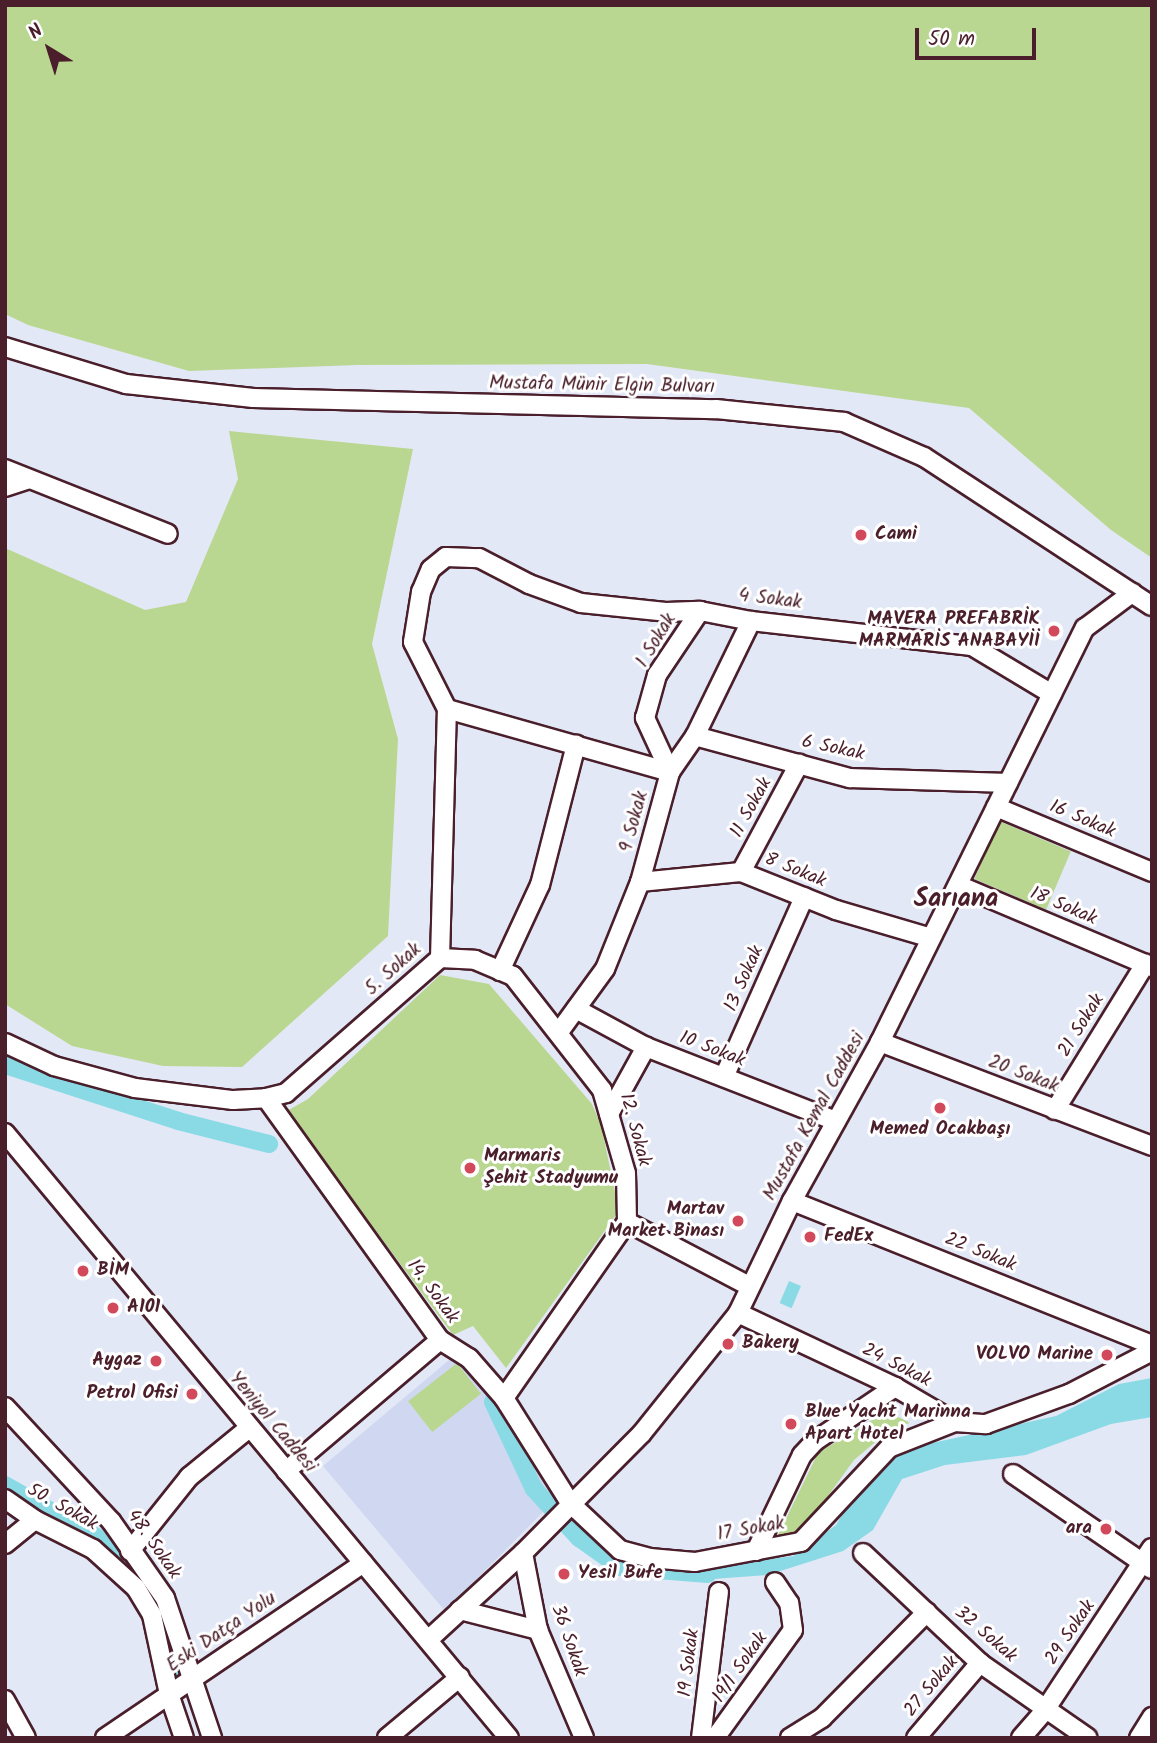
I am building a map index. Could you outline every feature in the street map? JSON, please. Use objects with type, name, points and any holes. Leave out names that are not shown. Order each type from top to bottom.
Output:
[{"type":"street","name":"Mustafa Münir Elgin Bulvarı","points":[[5,348],[126,384],[253,398],[716,409],[844,422],[923,457],[1152,606]]},
{"type":"street","points":[[5,470],[168,534]]},
{"type":"street","points":[[5,487],[29,479]]},
{"type":"street","name":"5. Sokak","points":[[5,1043],[54,1066],[135,1088],[233,1100],[266,1098],[286,1093],[440,958],[447,709],[413,642],[421,592],[431,569],[446,557],[479,558]]},
{"type":"street","name":"4 Sokak","points":[[479,558],[529,584],[581,603],[666,612],[700,611],[751,621],[972,646],[1052,694]]},
{"type":"street","name":"Mustafa Kemal Caddesi","points":[[428,1640],[523,1553],[642,1433],[738,1313],[792,1201],[880,1042],[1085,628],[1132,593]]},
{"type":"street","name":"1 Sokak","points":[[670,772],[645,718],[657,675],[700,611]]},
{"type":"street","name":"9 Sokak","points":[[559,1032],[605,969],[640,882],[670,772],[695,736],[751,621]]},
{"type":"street","points":[[447,709],[670,772]]},
{"type":"street","name":"6 Sokak","points":[[695,736],[850,778],[1008,783]]},
{"type":"street","points":[[500,971],[540,885],[576,745]]},
{"type":"street","name":"11 Sokak","points":[[741,872],[799,764]]},
{"type":"street","name":"16 Sokak","points":[[996,807],[1152,872]]},
{"type":"street","name":"8 Sokak","points":[[640,882],[741,872],[804,897],[931,938]]},
{"type":"street","name":"18 Sokak","points":[[958,885],[1148,966]]},
{"type":"street","name":"13 Sokak","points":[[724,1077],[804,897]]},
{"type":"street","name":"12. Sokak","points":[[440,958],[475,960],[513,976],[602,1090],[626,1173],[627,1222]]},
{"type":"street","name":"21 Sokak","points":[[1055,1110],[1148,966]]},
{"type":"street","name":"10 Sokak","points":[[576,1009],[646,1047],[836,1121]]},
{"type":"street","name":"20 Sokak","points":[[880,1042],[1152,1146]]},
{"type":"street","points":[[609,1114],[646,1047]]},
{"type":"street","name":"14. Sokak","points":[[266,1098],[440,1340],[469,1358],[504,1398],[570,1503]]},
{"type":"street","name":"Yeniyol Caddesi","points":[[5,1133],[509,1738]]},
{"type":"street","name":"22 Sokak","points":[[792,1201],[1152,1345]]},
{"type":"street","points":[[504,1398],[627,1222],[749,1286]]},
{"type":"street","name":"24 Sokak","points":[[738,1313],[895,1387],[955,1422],[986,1424],[1069,1394],[1152,1351]]},
{"type":"street","points":[[286,1471],[440,1340]]},
{"type":"street","points":[[755,1551],[802,1455],[815,1441],[895,1387]]},
{"type":"street","name":"48. Sokak","points":[[5,1407],[111,1521],[164,1598],[183,1642],[190,1680],[212,1738]]},
{"type":"street","name":"17 Sokak","points":[[570,1503],[620,1550],[650,1558],[695,1562],[801,1542],[889,1448],[955,1422]]},
{"type":"street","points":[[130,1551],[189,1477],[249,1428]]},
{"type":"street","points":[[1013,1474],[1149,1560]]},
{"type":"street","name":"50. Sokak","points":[[5,1499],[35,1520],[93,1549],[136,1588],[152,1615],[169,1694],[184,1738]]},
{"type":"street","points":[[5,1544],[35,1520]]},
{"type":"street","name":"36 Sokak","points":[[523,1553],[538,1630],[584,1738]]},
{"type":"street","name":"32 Sokak","points":[[863,1553],[980,1663],[1088,1738]]},
{"type":"street","name":"29 Sokak","points":[[1021,1738],[1045,1710],[1149,1560]]},
{"type":"street","name":"Eski Datça Yolu","points":[[105,1738],[363,1563]]},
{"type":"street","name":"19/1 Sokak","points":[[715,1738],[793,1630],[789,1604],[775,1582]]},
{"type":"street","name":"19 Sokak","points":[[701,1738],[719,1592]]},
{"type":"street","points":[[460,1610],[538,1630]]},
{"type":"street","points":[[790,1738],[822,1718],[927,1612]]},
{"type":"street","name":"27 Sokak","points":[[916,1738],[980,1663]]},
{"type":"street","points":[[387,1738],[460,1677]]},
{"type":"street","points":[[5,1700],[26,1738]]},
{"type":"street","points":[[1139,1738],[1152,1717]]},
{"type":"shaded area","points":[[469,1358],[556,1499],[445,1611],[323,1466],[449,1360]]},
{"type":"green space","points":[[5,5],[1152,5],[1152,558],[1111,530],[969,408],[647,364],[357,365],[189,371],[28,325],[5,314]]},
{"type":"green space","points":[[229,431],[413,449],[372,644],[398,739],[388,936],[242,1067],[163,1066],[72,1046],[5,1004],[5,548],[145,610],[186,602],[238,479]]},
{"type":"green space","points":[[999,821],[1071,851],[1046,909],[974,879]]},
{"type":"green space","name":"Marmaris Şehit Stadyumu","points":[[440,975],[489,984],[592,1104],[601,1125],[619,1211],[506,1368],[473,1326],[453,1335],[287,1111],[308,1099]]},
{"type":"green space","points":[[457,1363],[481,1394],[432,1432],[408,1401]]},
{"type":"green space","points":[[887,1411],[910,1423],[892,1428],[854,1460],[804,1529],[783,1539],[778,1535],[818,1453]]},
{"type":"water","points":[[789,1281],[801,1286],[792,1308],[780,1303]]},
{"type":"water","points":[[1152,1378],[1152,1417],[1111,1424],[1026,1455],[945,1465],[902,1479],[873,1530],[843,1551],[768,1575],[713,1579],[708,1574],[708,1567],[794,1556],[836,1525],[862,1481],[900,1450],[1056,1416],[1119,1384]]},
{"type":"waterway","points":[[5,1065],[178,1121],[269,1144]]},
{"type":"waterway","points":[[493,1402],[534,1489],[579,1538],[620,1567],[708,1574]]},
{"type":"waterway","points":[[5,1485],[102,1540],[140,1586]]},
{"type":"waterway","points":[[160,1619],[177,1677]]},
{"type":"place","name":"Cami","points":[[861,535]]},
{"type":"place","name":"MAVERA PREFABRİK MARMARİS ANABAYİİ","points":[[1054,631]]},
{"type":"place","name":"Memed Ocakbaşı","points":[[940,1108]]},
{"type":"place","name":"Marmaris Şehit Stadyumu","points":[[470,1168]]},
{"type":"place","name":"Martav Market Binası","points":[[738,1221]]},
{"type":"place","name":"FedEx","points":[[810,1237]]},
{"type":"place","name":"BİM","points":[[83,1271]]},
{"type":"place","name":"A101","points":[[113,1308]]},
{"type":"place","name":"Bakery","points":[[728,1344]]},
{"type":"place","name":"VOLVO Marine","points":[[1107,1355]]},
{"type":"place","name":"Aygaz","points":[[156,1361]]},
{"type":"place","name":"Petrol Ofisi","points":[[192,1394]]},
{"type":"place","name":"Blue Yacht Marinna Apart Hotel","points":[[791,1424]]},
{"type":"place","name":"ara","points":[[1106,1529]]},
{"type":"place","name":"Yesil Bufe","points":[[564,1574]]},
{"type":"district","name":"Sarıana","points":[[956,900]]}]
